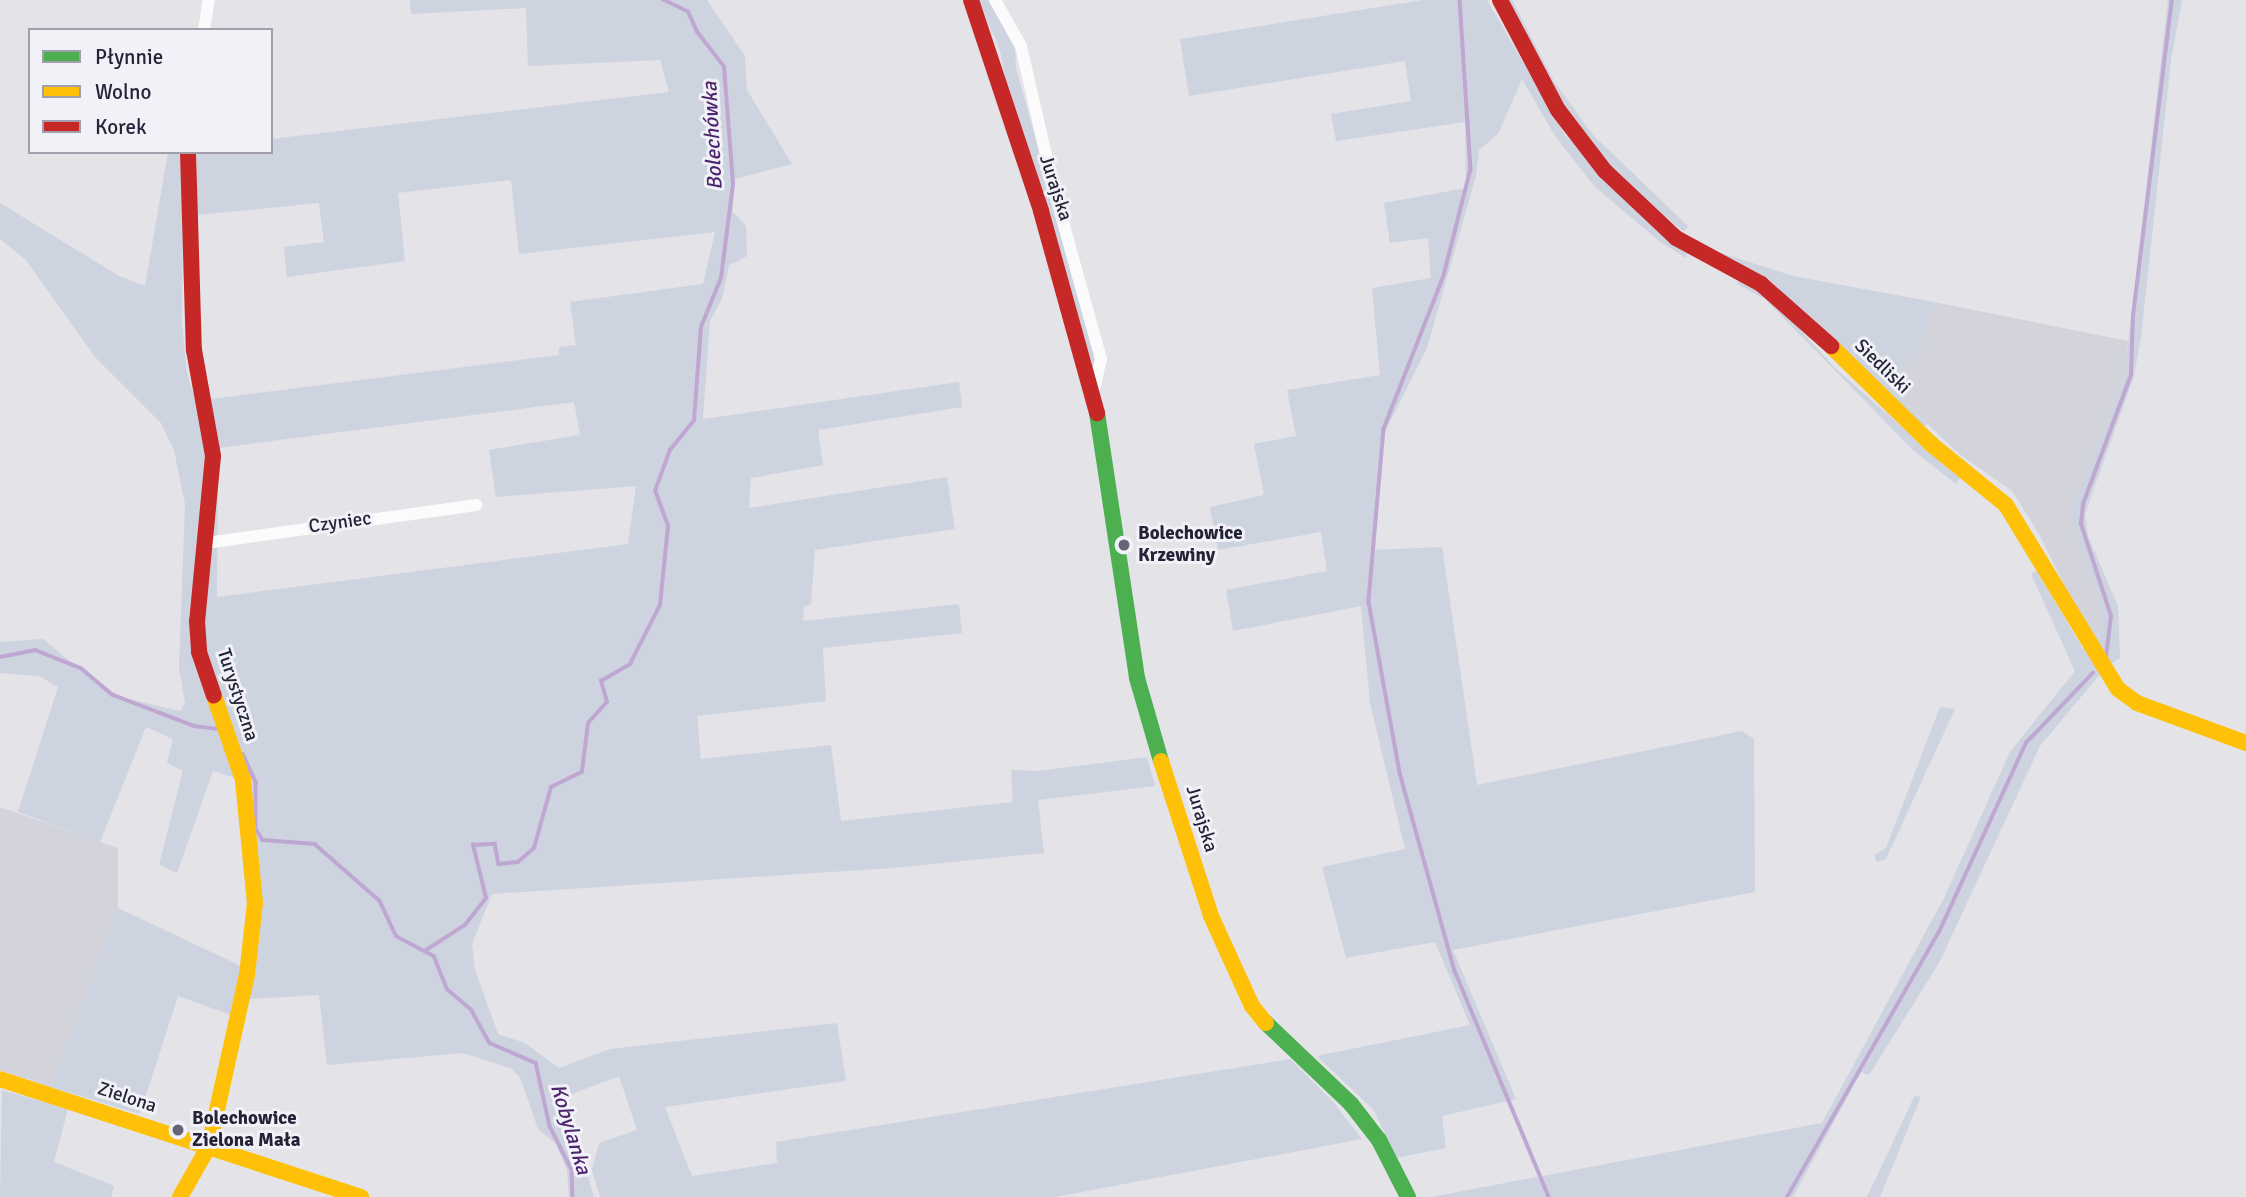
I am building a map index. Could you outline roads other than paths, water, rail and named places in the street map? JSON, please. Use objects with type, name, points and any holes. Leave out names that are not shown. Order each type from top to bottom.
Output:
[{"type":"street","points":[[204,28],[209,0]]},
{"type":"street","name":"Jurajska","points":[[971,0],[1052,246],[1094,390],[1137,678],[1211,916],[1252,1006],[1351,1104],[1379,1140],[1408,1197]]},
{"type":"street","name":"Jurajska","points":[[995,0],[1021,46],[1053,187],[1101,359],[1094,390]]},
{"type":"street","name":"Siedliski","points":[[1500,0],[1559,110],[1605,171],[1676,238],[1761,284],[1792,308],[1931,444],[2006,505],[2118,689],[2137,703],[2246,743]]},
{"type":"street","name":"Turystyczna","points":[[180,1197],[209,1146],[247,975],[255,903],[243,780],[199,652],[197,621],[213,456],[194,350],[188,154]]},
{"type":"street","name":"Czyniec","points":[[206,543],[475,505]]},
{"type":"street","name":"Zielona","points":[[0,1079],[361,1197]]},
{"type":"waterway","name":"Bolechówka","points":[[426,950],[465,925],[486,898],[473,845],[495,844],[499,864],[518,862],[534,848],[551,787],[582,772],[588,723],[607,702],[601,681],[630,664],[660,605],[668,526],[655,491],[670,450],[694,420],[701,327],[721,278],[733,184],[724,67],[697,32],[688,12],[663,0]]},
{"type":"waterway","points":[[1460,0],[1471,169],[1444,276],[1384,429],[1369,602],[1400,773],[1455,971],[1549,1197]]},
{"type":"waterway","points":[[2106,657],[2111,616],[2081,524],[2083,504],[2131,375],[2133,316],[2172,0]]},
{"type":"waterway","name":"Kobylanka","points":[[0,657],[35,650],[81,668],[113,695],[194,726],[217,729]]},
{"type":"waterway","points":[[1787,1197],[1939,932],[2026,743],[2093,673]]},
{"type":"waterway","name":"Bolechówka","points":[[243,754],[256,782],[256,829],[263,840],[315,844],[380,901],[396,936],[434,956],[447,989],[471,1009],[490,1043],[536,1063],[550,1126],[572,1170],[573,1197]]},
{"type":"place","name":"Bolechowice Krzewiny","points":[[1124,545]]},
{"type":"place","name":"Bolechowice Zielona Mała","points":[[178,1130]]}]
